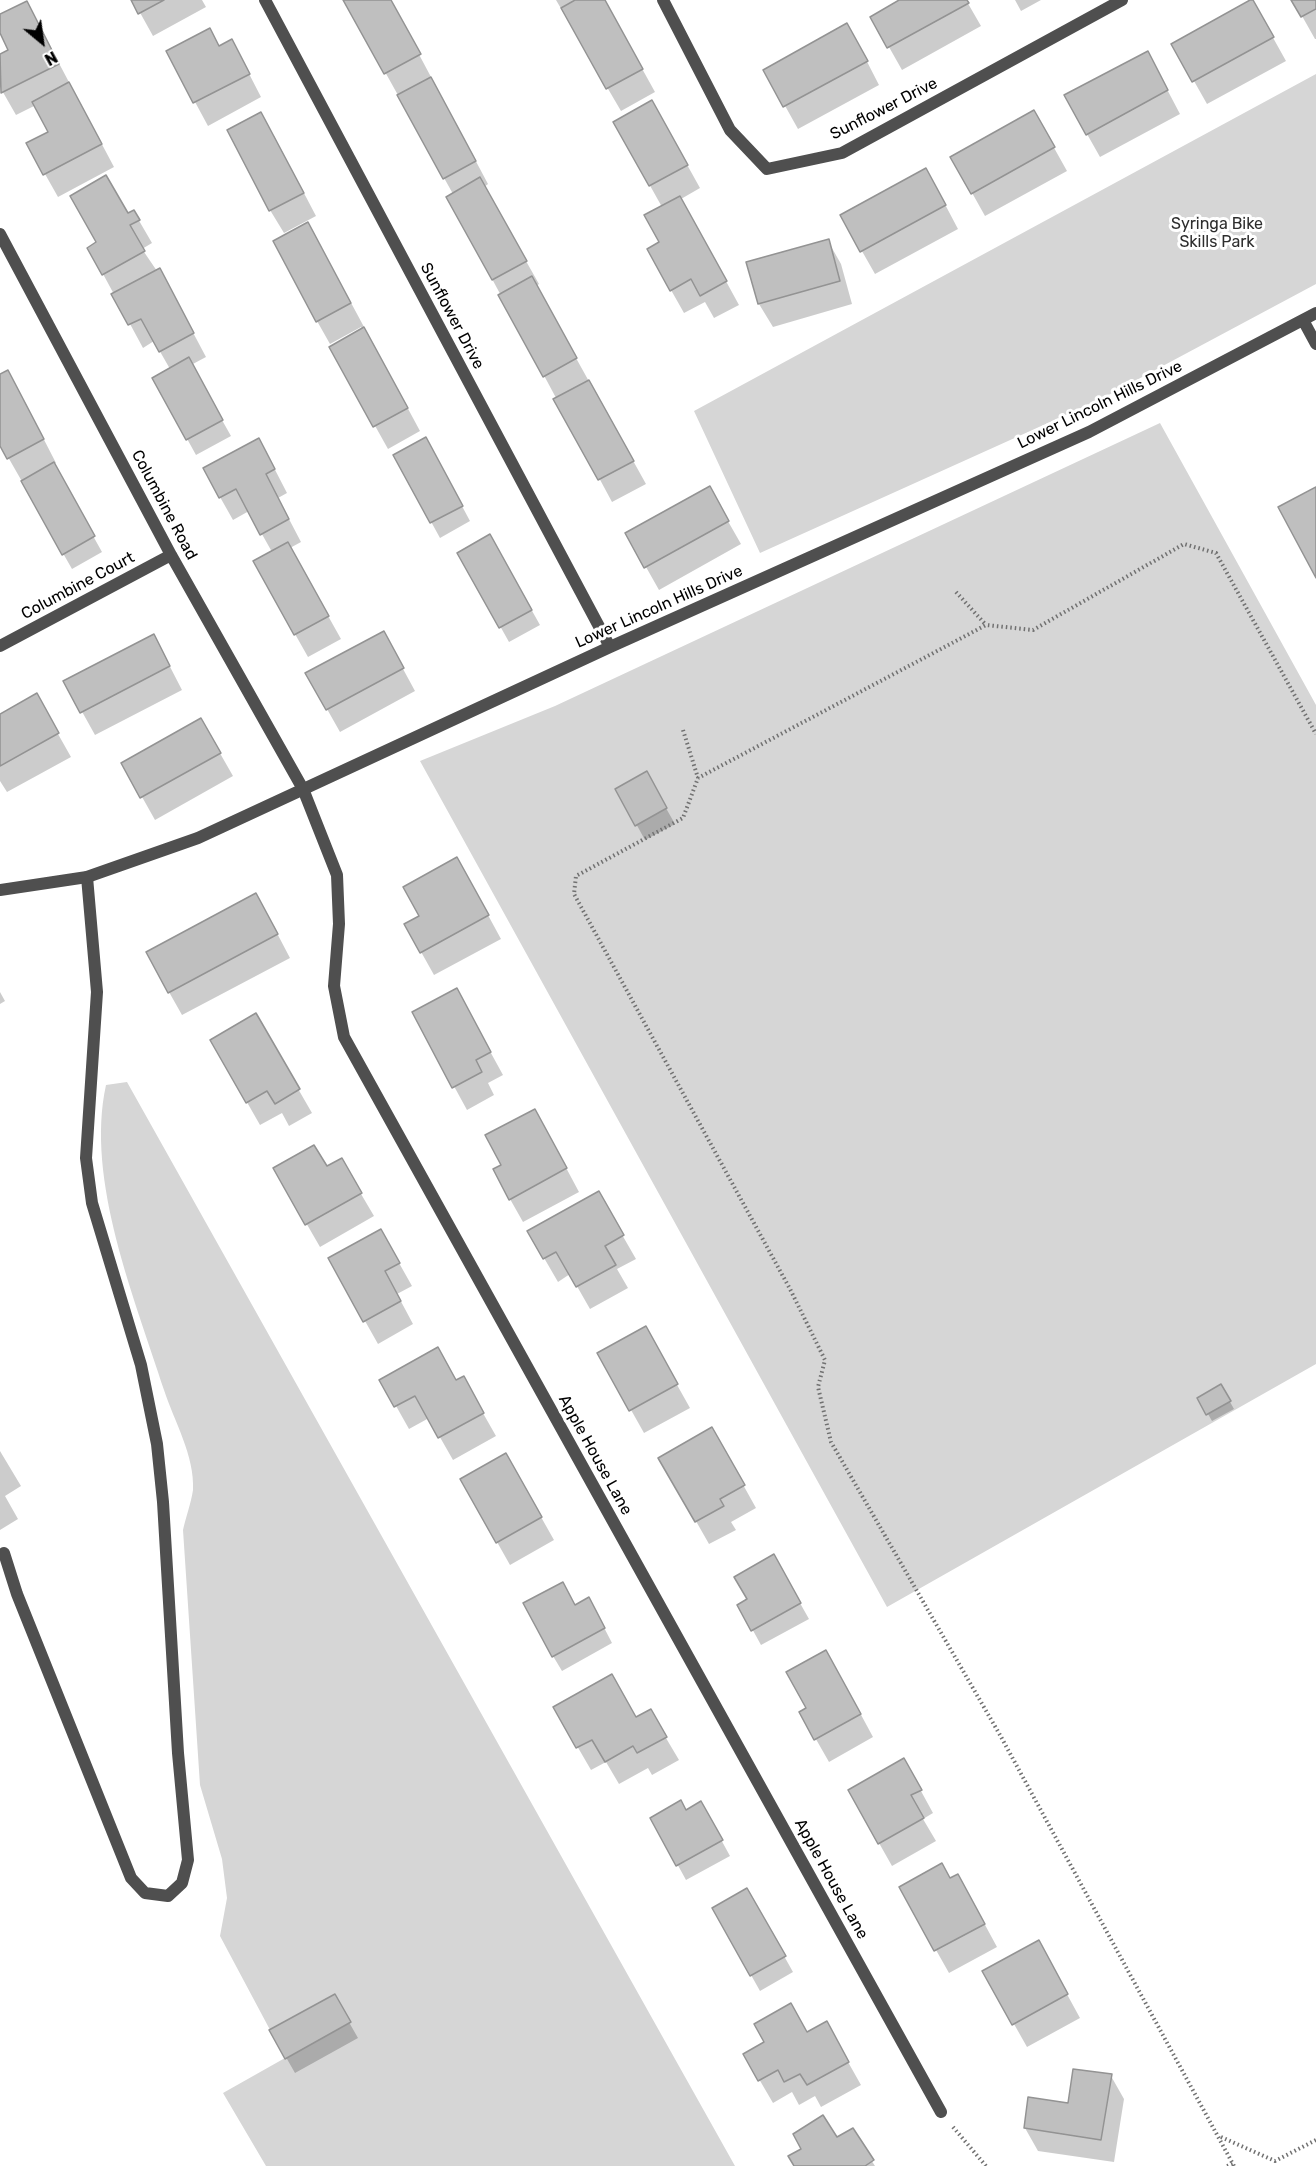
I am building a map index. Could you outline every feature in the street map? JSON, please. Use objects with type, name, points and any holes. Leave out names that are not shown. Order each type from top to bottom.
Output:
[{"type":"street","name":"Sunflower Drive","points":[[265,0],[610,647]]},
{"type":"street","name":"Sunflower Drive","points":[[663,0],[730,130],[766,169],[842,153],[1122,0]]},
{"type":"street","name":"Columbine Road","points":[[0,234],[171,555],[303,789]]},
{"type":"street","name":"Lower Lincoln Hills Drive","points":[[0,890],[87,877],[198,838],[610,647],[1089,432],[1316,313]]},
{"type":"street","points":[[1303,320],[1316,344]]},
{"type":"street","name":"Columbine Court","points":[[0,646],[171,555]]},
{"type":"street","name":"Apple House Lane","points":[[303,789],[337,875],[339,924],[334,986],[344,1037],[942,2112]]},
{"type":"street","points":[[4,1553],[17,1594],[131,1878],[145,1893],[168,1896],[182,1883],[188,1860],[178,1753],[163,1502],[157,1444],[141,1365],[92,1203],[86,1158],[97,992],[87,877]]},
{"type":"path","points":[[698,778],[986,625],[1033,630],[1184,544],[1216,553],[1316,734]]},
{"type":"path","points":[[956,592],[986,625]]},
{"type":"path","points":[[683,730],[698,778],[682,818],[576,876],[574,894],[790,1289],[825,1359],[818,1387],[831,1442],[1000,1735],[1220,2137],[1233,2165],[1227,2166]]},
{"type":"path","points":[[942,2112],[968,2148],[986,2166]]},
{"type":"path","points":[[1220,2137],[1275,2161],[1316,2140]]},
{"type":"green space","name":"Syringa Bike Skills Park","points":[[1316,74],[1316,284],[1101,399],[760,553],[694,411]]},
{"type":"green space","points":[[1160,423],[1316,705],[1316,1364],[887,1607],[420,761],[555,706]]},
{"type":"green space","points":[[127,1082],[735,2166],[266,2166],[223,2093],[285,2058],[220,1936],[227,1898],[222,1859],[200,1785],[183,1530],[193,1490],[193,1477],[187,1452],[127,1279],[107,1199],[102,1160],[101,1122],[106,1085]]},
{"type":"building","points":[[131,0],[164,0],[138,14]]},
{"type":"building","points":[[343,0],[391,0],[421,54],[384,74]]},
{"type":"building","points":[[575,0],[605,0],[643,69],[606,89],[561,8]]},
{"type":"building","points":[[899,0],[967,0],[969,3],[887,48],[870,17]]},
{"type":"building","points":[[1253,0],[1274,37],[1192,82],[1171,44]]},
{"type":"building","points":[[1291,0],[1316,0],[1316,9],[1301,17]]},
{"type":"building","points":[[27,1],[59,64],[1,93],[0,54],[8,50],[0,33],[0,14]]},
{"type":"building","points":[[847,23],[868,61],[783,107],[763,70]]},
{"type":"building","points":[[210,28],[219,46],[232,39],[250,74],[193,103],[166,51]]},
{"type":"building","points":[[1148,51],[1168,90],[1086,135],[1064,95]]},
{"type":"building","points":[[431,77],[476,161],[443,179],[397,95]]},
{"type":"building","points":[[69,82],[102,144],[43,175],[26,143],[48,132],[32,102]]},
{"type":"building","points":[[652,100],[688,165],[649,186],[613,122]]},
{"type":"building","points":[[1034,110],[1055,147],[971,194],[950,157]]},
{"type":"building","points":[[261,112],[304,193],[269,211],[227,130]]},
{"type":"building","points":[[926,168],[946,205],[860,252],[840,215]]},
{"type":"building","points":[[106,175],[128,213],[134,210],[140,220],[130,225],[145,251],[102,275],[87,248],[96,242],[70,196]]},
{"type":"building","points":[[480,177],[527,261],[492,280],[446,197]]},
{"type":"building","points":[[680,196],[727,281],[700,296],[691,279],[670,291],[647,249],[659,242],[644,215]]},
{"type":"building","points":[[308,222],[351,303],[316,322],[273,241]]},
{"type":"building","points":[[829,239],[840,281],[758,304],[746,262]]},
{"type":"building","points":[[160,268],[194,333],[159,352],[141,319],[128,325],[111,294]]},
{"type":"building","points":[[532,276],[577,358],[543,377],[498,295]]},
{"type":"building","points":[[364,327],[408,408],[373,427],[329,347]]},
{"type":"building","points":[[189,357],[223,420],[186,440],[152,378]]},
{"type":"building","points":[[8,370],[44,439],[7,459],[0,446],[0,374]]},
{"type":"building","points":[[589,380],[634,461],[598,480],[553,399]]},
{"type":"building","points":[[426,437],[463,506],[430,523],[393,455]]},
{"type":"building","points":[[259,438],[275,469],[266,474],[289,519],[260,535],[236,489],[219,498],[203,468]]},
{"type":"building","points":[[54,462],[95,536],[62,555],[21,481]]},
{"type":"building","points":[[710,486],[729,521],[644,568],[625,533]]},
{"type":"building","points":[[1316,487],[1316,578],[1278,507]]},
{"type":"building","points":[[490,534],[532,610],[499,628],[457,553]]},
{"type":"building","points":[[288,542],[329,616],[294,635],[253,561]]},
{"type":"building","points":[[384,631],[404,668],[326,710],[305,673]]},
{"type":"building","points":[[154,634],[170,666],[80,713],[63,681]]},
{"type":"building","points":[[37,693],[59,733],[0,766],[0,714]]},
{"type":"building","points":[[201,718],[221,753],[140,798],[121,763]]},
{"type":"building","points":[[647,771],[667,808],[635,826],[615,789]]},
{"type":"building","points":[[457,857],[489,915],[420,953],[404,924],[419,916],[403,887]]},
{"type":"building","points":[[256,893],[278,934],[168,993],[146,952]]},
{"type":"building","points":[[457,988],[491,1052],[476,1060],[482,1072],[452,1088],[412,1012]]},
{"type":"building","points":[[256,1013],[300,1089],[275,1104],[267,1091],[246,1103],[210,1040]]},
{"type":"building","points":[[535,1109],[567,1168],[509,1200],[493,1169],[501,1165],[485,1135]]},
{"type":"building","points":[[314,1145],[327,1166],[342,1158],[362,1193],[305,1225],[273,1168]]},
{"type":"building","points":[[599,1191],[624,1235],[605,1246],[616,1265],[576,1287],[556,1252],[543,1259],[527,1231]]},
{"type":"building","points":[[381,1229],[400,1263],[385,1271],[401,1301],[363,1322],[328,1258]]},
{"type":"building","points":[[646,1326],[678,1384],[629,1411],[597,1353]]},
{"type":"building","points":[[438,1347],[456,1380],[464,1376],[484,1413],[438,1438],[415,1396],[394,1407],[379,1380]]},
{"type":"building","points":[[1221,1384],[1231,1401],[1206,1415],[1197,1398]]},
{"type":"building","points":[[712,1427],[745,1485],[720,1499],[724,1506],[695,1522],[658,1458]]},
{"type":"building","points":[[506,1453],[542,1517],[496,1543],[460,1479]]},
{"type":"building","points":[[774,1554],[801,1603],[751,1631],[737,1605],[747,1599],[734,1577]]},
{"type":"building","points":[[563,1582],[575,1605],[589,1597],[605,1628],[552,1657],[523,1603]]},
{"type":"building","points":[[826,1650],[861,1714],[814,1740],[799,1712],[806,1708],[786,1672]]},
{"type":"building","points":[[612,1674],[636,1717],[651,1709],[667,1737],[637,1753],[633,1746],[605,1762],[592,1740],[576,1748],[553,1707]]},
{"type":"building","points":[[904,1758],[922,1790],[911,1795],[924,1818],[878,1844],[848,1790]]},
{"type":"building","points":[[681,1800],[686,1810],[701,1801],[723,1840],[676,1866],[650,1818]]},
{"type":"building","points":[[942,1863],[950,1878],[958,1874],[985,1924],[934,1951],[899,1887]]},
{"type":"building","points":[[747,1888],[786,1956],[750,1976],[712,1908]]},
{"type":"building","points":[[1039,1940],[1068,1994],[1012,2025],[982,1971]]},
{"type":"building","points":[[335,1994],[351,2022],[285,2059],[269,2030]]},
{"type":"building","points":[[791,2003],[807,2032],[827,2021],[849,2062],[807,2085],[800,2074],[784,2082],[778,2070],[758,2081],[743,2054],[764,2042],[754,2024]]},
{"type":"building","points":[[1073,2069],[1112,2074],[1101,2140],[1024,2128],[1028,2097],[1068,2103]]},
{"type":"building","points":[[823,2115],[837,2137],[853,2128],[874,2160],[865,2166],[794,2166],[788,2156],[801,2149],[793,2134]]}]
